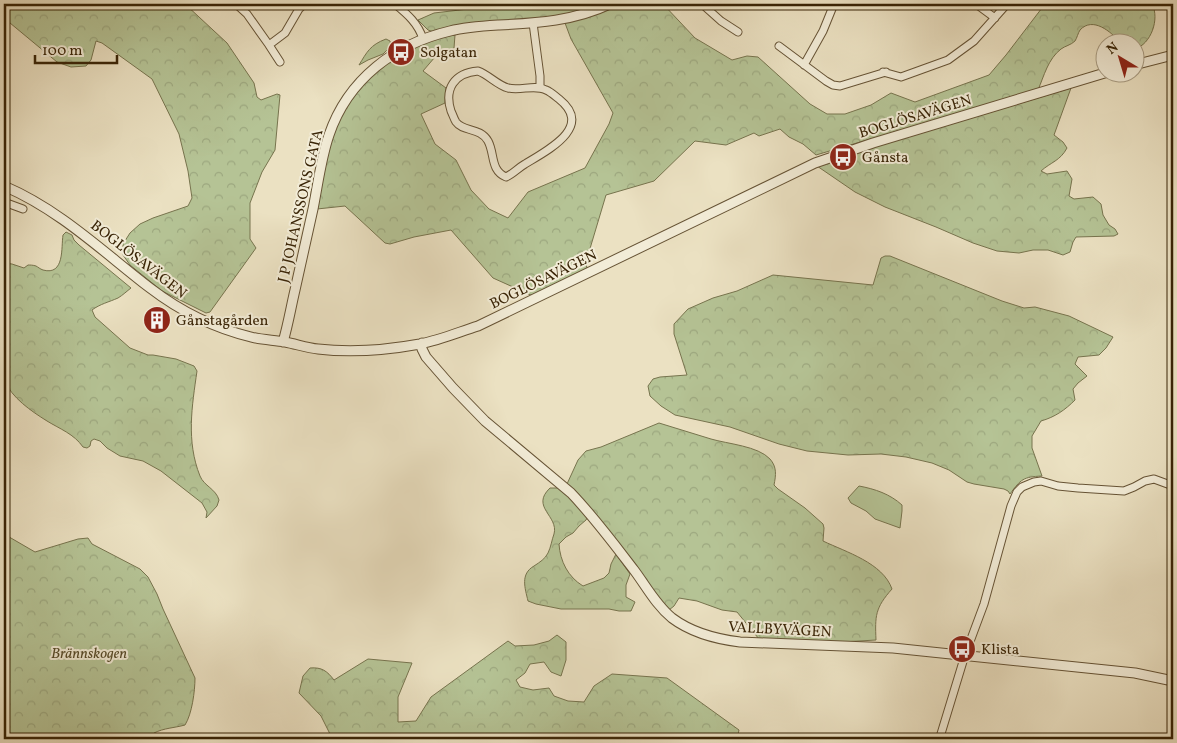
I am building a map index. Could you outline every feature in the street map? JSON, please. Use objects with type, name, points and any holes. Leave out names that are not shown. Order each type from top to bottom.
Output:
[{"type":"street","points":[[236,4],[247,14],[280,62]]},
{"type":"street","points":[[269,45],[285,33],[304,4]]},
{"type":"street","points":[[395,4],[416,23],[423,38]]},
{"type":"street","name":"J P JOHANSSONS GATA","points":[[283,342],[325,148],[336,118],[346,100],[364,78],[391,55],[423,38],[476,27],[563,19],[610,4]]},
{"type":"street","points":[[702,4],[721,21],[738,32]]},
{"type":"street","points":[[804,65],[823,31],[834,4]]},
{"type":"street","points":[[976,4],[995,18]]},
{"type":"street","points":[[779,46],[833,85],[840,86],[883,72],[892,71],[911,74],[948,60],[962,51],[974,41],[1007,4]]},
{"type":"street","points":[[533,23],[540,87]]},
{"type":"street","points":[[1144,62],[1173,54]]},
{"type":"street","points":[[478,71],[509,88],[540,87],[568,107],[573,118],[572,124],[565,136],[545,152],[506,177],[495,167],[490,144],[486,138],[476,131],[460,126],[456,122],[449,104],[450,89],[461,76],[478,71]]},
{"type":"street","name":"BOGLÖSAVÄGEN","points":[[4,186],[57,214],[150,288],[180,309],[198,318],[252,338],[318,349],[362,351],[422,343],[478,326],[815,163],[874,143],[1094,76]]},
{"type":"street","points":[[4,202],[23,209]]},
{"type":"street","name":"VALLBYVÄGEN","points":[[422,343],[422,349],[426,357],[485,421],[571,493],[596,521],[661,608],[673,618],[701,634],[716,639],[740,642],[893,648],[965,655],[1135,673],[1173,681]]},
{"type":"street","points":[[951,739],[940,737],[965,655],[984,604],[1017,492],[1029,483],[1041,481],[1058,486],[1124,491],[1145,481],[1154,480],[1173,486]]},
{"type":"green space","points":[[4,4],[185,4],[227,43],[254,83],[257,97],[261,100],[277,94],[280,95],[275,150],[262,172],[250,203],[250,239],[256,248],[210,312],[206,313],[162,291],[130,265],[123,255],[123,244],[130,233],[140,224],[188,206],[192,198],[179,134],[152,79],[102,43],[96,41],[91,60],[86,66],[71,67],[57,62],[4,18]]},
{"type":"green space","points":[[511,4],[602,4],[566,15],[434,32],[428,30],[418,20],[434,13]]},
{"type":"green space","points":[[618,4],[663,4],[695,38],[732,60],[747,56],[758,57],[810,104],[827,114],[845,114],[871,105],[891,93],[915,102],[989,75],[1045,4],[1152,4],[1155,17],[1150,37],[1144,44],[1144,32],[1110,32],[1096,25],[1085,26],[1080,30],[1072,44],[1061,49],[1053,58],[1038,90],[816,155],[780,129],[759,136],[754,133],[726,145],[695,141],[654,181],[606,195],[586,262],[587,269],[533,296],[493,278],[451,230],[390,244],[385,243],[345,206],[317,209],[330,142],[338,120],[350,100],[375,72],[394,58],[429,41],[455,35],[454,48],[435,57],[423,71],[446,88],[445,103],[421,114],[435,144],[456,160],[471,190],[489,209],[508,218],[528,192],[585,168],[613,113],[571,39],[565,23],[592,15]]},
{"type":"green space","points":[[386,39],[390,41],[391,46],[383,54],[359,65],[373,46]]},
{"type":"green space","points":[[1071,88],[1054,135],[1067,148],[1058,159],[1041,171],[1047,174],[1067,171],[1072,179],[1069,196],[1074,199],[1093,197],[1101,204],[1103,215],[1118,234],[1114,236],[1076,237],[1070,252],[1063,255],[1048,250],[1033,250],[1019,253],[997,251],[973,243],[885,207],[855,192],[817,166],[874,147]]},
{"type":"green space","points":[[66,232],[72,235],[79,245],[131,288],[118,298],[92,310],[95,317],[130,348],[148,355],[176,359],[194,366],[197,371],[191,424],[193,450],[200,476],[219,500],[217,506],[206,518],[207,512],[202,503],[161,471],[143,461],[120,456],[100,441],[94,439],[91,441],[90,446],[87,448],[83,447],[71,435],[22,404],[7,387],[4,380],[4,326],[7,317],[4,308],[4,263],[24,268],[30,265],[43,270],[50,271],[55,269],[62,253],[63,235]]},
{"type":"green space","points":[[890,256],[1002,301],[1024,308],[1035,307],[1069,316],[1113,337],[1099,355],[1078,357],[1075,364],[1087,376],[1073,389],[1075,400],[1060,413],[1041,421],[1032,436],[1032,448],[1042,476],[1023,480],[1010,494],[1004,489],[967,482],[949,470],[932,463],[906,457],[881,454],[848,455],[807,451],[779,444],[730,427],[675,415],[650,396],[648,386],[653,379],[687,375],[674,334],[674,324],[688,309],[773,275],[873,285],[881,258]]},
{"type":"green space","points":[[659,423],[711,439],[751,448],[770,459],[775,471],[774,485],[823,524],[823,541],[863,559],[881,572],[887,580],[892,589],[882,602],[877,613],[876,640],[842,642],[759,639],[737,612],[722,610],[697,601],[679,598],[669,610],[664,606],[567,484],[578,460],[586,451],[601,447]]},
{"type":"green space","points":[[859,486],[882,492],[902,505],[900,528],[875,519],[866,511],[851,503],[848,498]]},
{"type":"green space","points":[[550,488],[558,488],[568,494],[588,516],[573,533],[559,544],[563,562],[569,573],[583,586],[604,578],[609,573],[616,554],[630,574],[626,585],[626,597],[635,602],[631,611],[561,609],[528,601],[525,577],[530,569],[547,555],[554,534],[553,522],[543,501]]},
{"type":"green space","name":"Brännskogen","points":[[4,534],[35,552],[78,539],[88,538],[92,544],[140,569],[148,577],[195,678],[193,702],[185,725],[154,733],[154,739],[4,739]]},
{"type":"green space","points":[[557,635],[566,642],[566,660],[561,676],[551,672],[544,662],[530,664],[525,673],[516,680],[520,687],[533,690],[549,688],[554,696],[568,701],[584,702],[594,686],[612,674],[667,678],[739,730],[737,739],[332,739],[321,716],[299,693],[303,676],[310,668],[324,670],[334,680],[368,659],[412,663],[398,697],[398,722],[416,721],[431,697],[508,641],[515,646],[534,645],[549,641]]},
{"type":"place","name":"Solgatan","points":[[401,52]]},
{"type":"place","name":"Gånsta","points":[[843,157]]},
{"type":"place","name":"Gånstagården","points":[[157,320]]},
{"type":"place","name":"Klista","points":[[962,649]]}]
